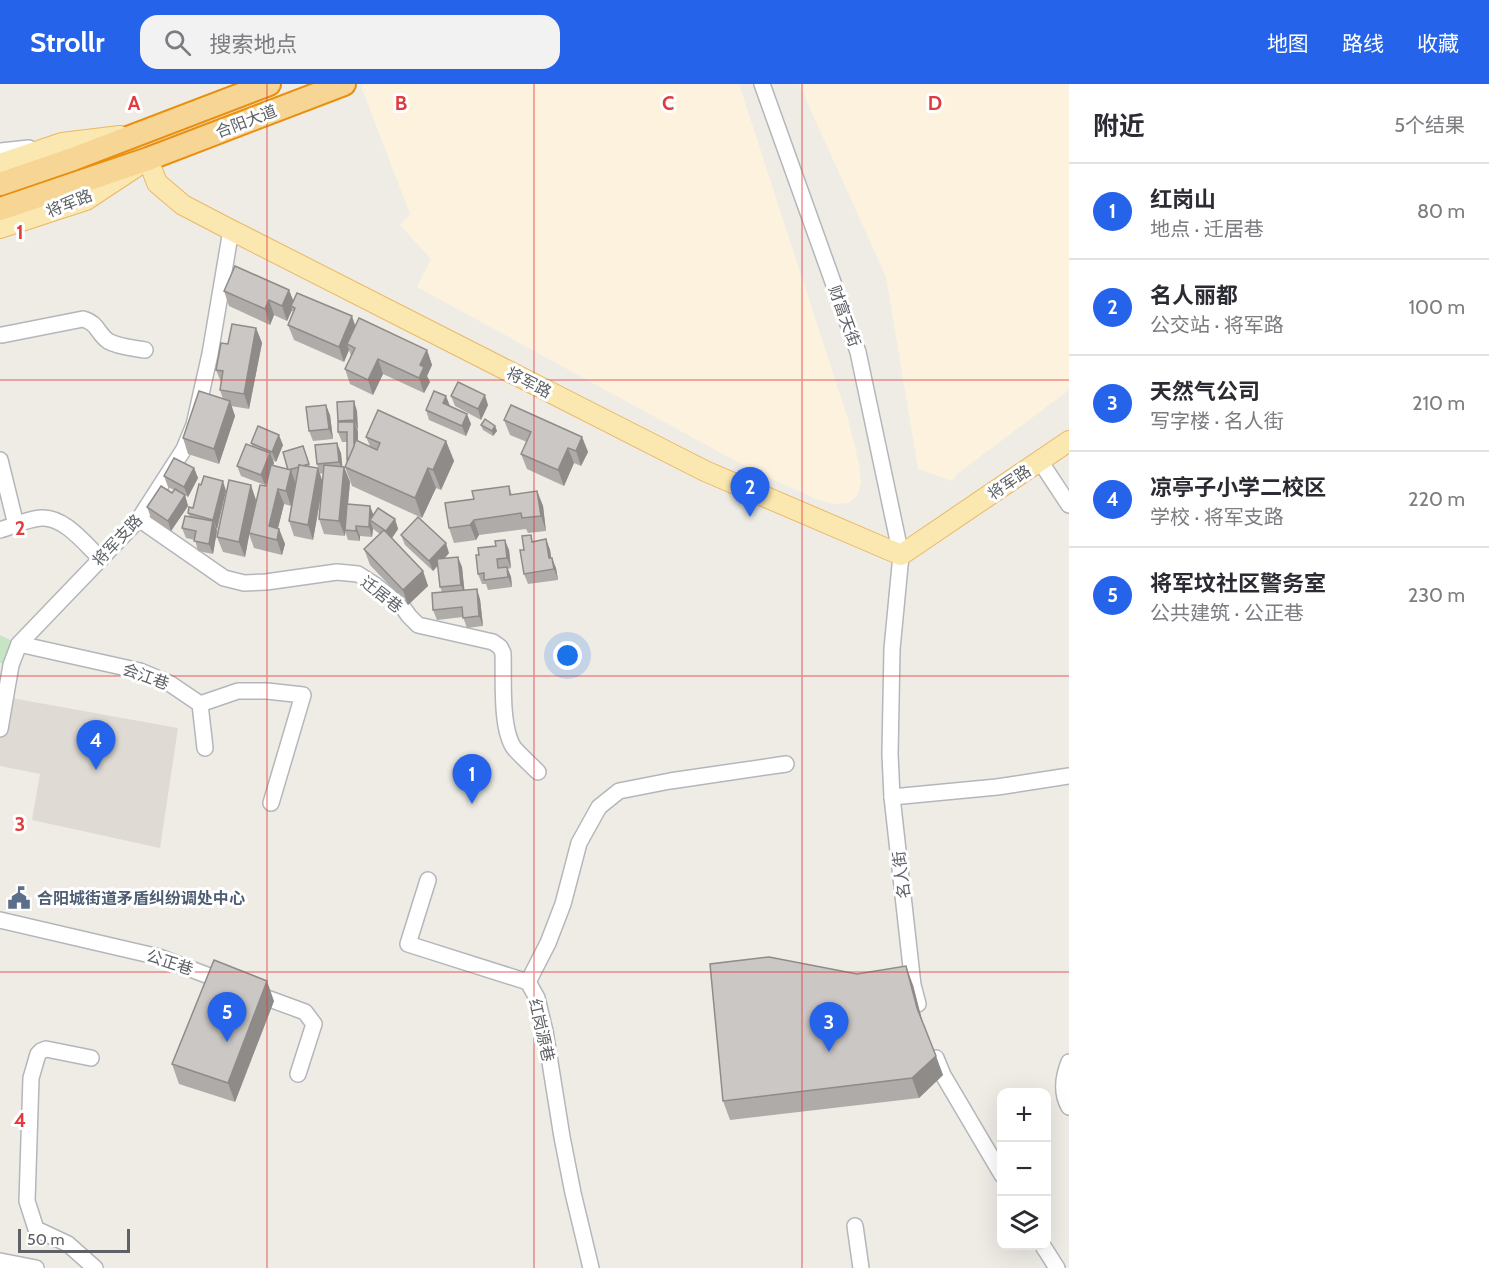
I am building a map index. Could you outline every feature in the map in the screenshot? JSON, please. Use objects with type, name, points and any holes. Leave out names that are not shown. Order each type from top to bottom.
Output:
[{"type":"highway","name":"合阳大道","points":[[0,184],[73,159],[269,84]]},
{"type":"highway","name":"合阳大道","points":[[0,209],[148,159],[344,84]]},
{"type":"main road","points":[[0,164],[62,143],[140,133]]},
{"type":"main road","name":"将军路","points":[[0,228],[86,200],[148,159],[157,183],[183,205],[705,471],[902,555],[1069,441]]},
{"type":"street","name":"财富天街","points":[[762,84],[858,352],[902,555]]},
{"type":"street","points":[[0,152],[62,143]]},
{"type":"street","name":"将军支路","points":[[0,729],[11,665],[19,644],[139,519],[184,449],[194,426],[210,354],[231,230]]},
{"type":"street","points":[[1,335],[84,319],[90,321],[115,344],[145,350]]},
{"type":"street","points":[[0,460],[16,525]]},
{"type":"street","points":[[1040,461],[1069,505]]},
{"type":"street","points":[[0,530],[39,518],[52,518],[62,522],[101,559]]},
{"type":"street","name":"迁居巷","points":[[139,519],[224,578],[255,583],[336,572],[358,574],[402,606],[418,625],[493,642],[500,647],[503,653],[507,732],[514,747],[538,772]]},
{"type":"street","name":"名人街","points":[[902,555],[892,649],[891,796],[913,986],[922,1018]]},
{"type":"street","name":"会江巷","points":[[19,644],[140,671],[170,683],[200,704]]},
{"type":"street","points":[[205,748],[200,704],[238,691],[303,695],[271,803]]},
{"type":"street","points":[[528,982],[548,943],[563,904],[579,843],[599,807],[619,791],[786,764]]},
{"type":"street","points":[[891,796],[997,786],[1069,776]]},
{"type":"street","name":"红岗源巷","points":[[428,880],[408,944],[528,982],[537,998],[545,1031],[564,1148],[591,1268]]},
{"type":"street","name":"公正巷","points":[[0,920],[159,957],[305,1012],[314,1023],[298,1074]]},
{"type":"street","points":[[932,1047],[943,1075],[997,1167]]},
{"type":"street","points":[[91,1058],[46,1049],[38,1054],[31,1078],[27,1201],[36,1229],[68,1244],[95,1268]]},
{"type":"street","points":[[1069,1062],[1063,1080],[1066,1102],[1069,1107]]},
{"type":"street","points":[[855,1226],[861,1268]]},
{"type":"street","points":[[1046,1250],[1057,1268]]},
{"type":"street","points":[[0,1261],[36,1268]]},
{"type":"shaded area","points":[[366,84],[739,84],[848,419],[859,464],[861,483],[857,496],[849,503],[833,504],[816,499],[754,471],[417,287],[431,259],[400,225],[410,214],[361,86]]},
{"type":"shaded area","points":[[799,84],[1069,84],[1069,390],[957,474],[952,481],[918,469],[886,277]]},
{"type":"shaded area","points":[[6,697],[178,728],[160,848],[32,820],[40,774],[0,766],[0,729]]},
{"type":"green space","points":[[0,635],[19,644],[11,665],[0,663]]},
{"type":"building","points":[[235,266],[289,290],[282,306],[269,300],[265,309],[224,291]]},
{"type":"building","points":[[297,293],[352,316],[339,347],[288,325],[295,308],[291,306]]},
{"type":"building","points":[[359,318],[427,350],[420,365],[424,367],[419,378],[378,359],[368,380],[345,369],[355,348],[347,344]]},
{"type":"building","points":[[232,324],[256,328],[244,394],[220,390],[223,371],[216,370],[221,343],[228,344]]},
{"type":"building","points":[[458,382],[485,395],[478,409],[451,396]]},
{"type":"building","points":[[199,391],[230,401],[214,449],[183,438]]},
{"type":"building","points":[[434,391],[446,396],[443,403],[467,414],[462,426],[426,410]]},
{"type":"building","points":[[354,401],[354,420],[338,421],[337,402]]},
{"type":"building","points":[[326,405],[329,429],[309,431],[306,407]]},
{"type":"building","points":[[511,405],[582,437],[576,451],[568,448],[558,470],[521,454],[531,432],[504,420]]},
{"type":"building","points":[[378,410],[446,441],[433,470],[428,468],[415,498],[345,467],[356,440],[377,450],[380,443],[366,437]]},
{"type":"building","points":[[485,419],[495,426],[492,431],[481,425]]},
{"type":"building","points":[[338,422],[354,422],[354,446],[348,460],[347,432],[338,432]]},
{"type":"building","points":[[258,426],[279,435],[272,452],[251,443]]},
{"type":"building","points":[[337,443],[339,462],[317,464],[315,445]]},
{"type":"building","points":[[246,444],[270,453],[261,475],[237,466]]},
{"type":"building","points":[[303,446],[309,464],[288,470],[283,452]]},
{"type":"building","points":[[174,458],[194,468],[184,487],[164,476]]},
{"type":"building","points":[[271,465],[291,470],[286,491],[278,489],[269,526],[279,529],[277,540],[249,533],[260,485],[266,486]]},
{"type":"building","points":[[299,465],[318,468],[308,525],[289,521]]},
{"type":"building","points":[[324,465],[344,467],[339,521],[319,519]]},
{"type":"building","points":[[204,476],[223,481],[213,520],[188,513],[189,507],[193,508],[199,484],[201,485]]},
{"type":"building","points":[[229,480],[251,485],[239,542],[217,537]]},
{"type":"building","points":[[161,486],[172,493],[175,489],[185,495],[168,521],[147,507]]},
{"type":"building","points":[[509,486],[510,495],[537,491],[541,516],[522,518],[521,513],[474,520],[470,525],[449,528],[445,503],[474,499],[472,491]]},
{"type":"building","points":[[347,504],[370,506],[369,527],[356,526],[356,531],[345,530]]},
{"type":"building","points":[[378,508],[395,519],[386,531],[370,520]]},
{"type":"building","points":[[185,516],[213,521],[209,544],[194,541],[196,531],[182,528]]},
{"type":"building","points":[[418,517],[446,543],[429,561],[401,535]]},
{"type":"building","points":[[384,530],[423,571],[403,590],[364,549]]},
{"type":"building","points":[[531,535],[532,542],[546,539],[549,558],[552,558],[554,569],[524,574],[520,550],[524,550],[522,536]]},
{"type":"building","points":[[505,540],[507,558],[497,559],[498,568],[507,567],[508,577],[484,580],[484,573],[478,574],[476,555],[479,555],[478,548],[496,546],[495,541]]},
{"type":"building","points":[[458,557],[461,585],[440,587],[437,559]]},
{"type":"building","points":[[477,589],[479,616],[463,618],[462,607],[433,610],[432,593]]},
{"type":"building","points":[[769,957],[857,974],[906,966],[917,1008],[936,1056],[912,1078],[723,1101],[710,964]]},
{"type":"building","points":[[214,960],[267,981],[228,1083],[172,1064]]},
{"type":"place","name":"名人丽都","points":[[750,517]]},
{"type":"place","name":"凉亭子小学二校区","points":[[96,770]]},
{"type":"place","name":"红岗山","points":[[472,804]]},
{"type":"place","name":"合阳城街道矛盾纠纷调处中心","points":[[19,898]]},
{"type":"place","name":"将军坟社区警务室","points":[[227,1042]]},
{"type":"place","name":"天然气公司","points":[[829,1052]]}]
